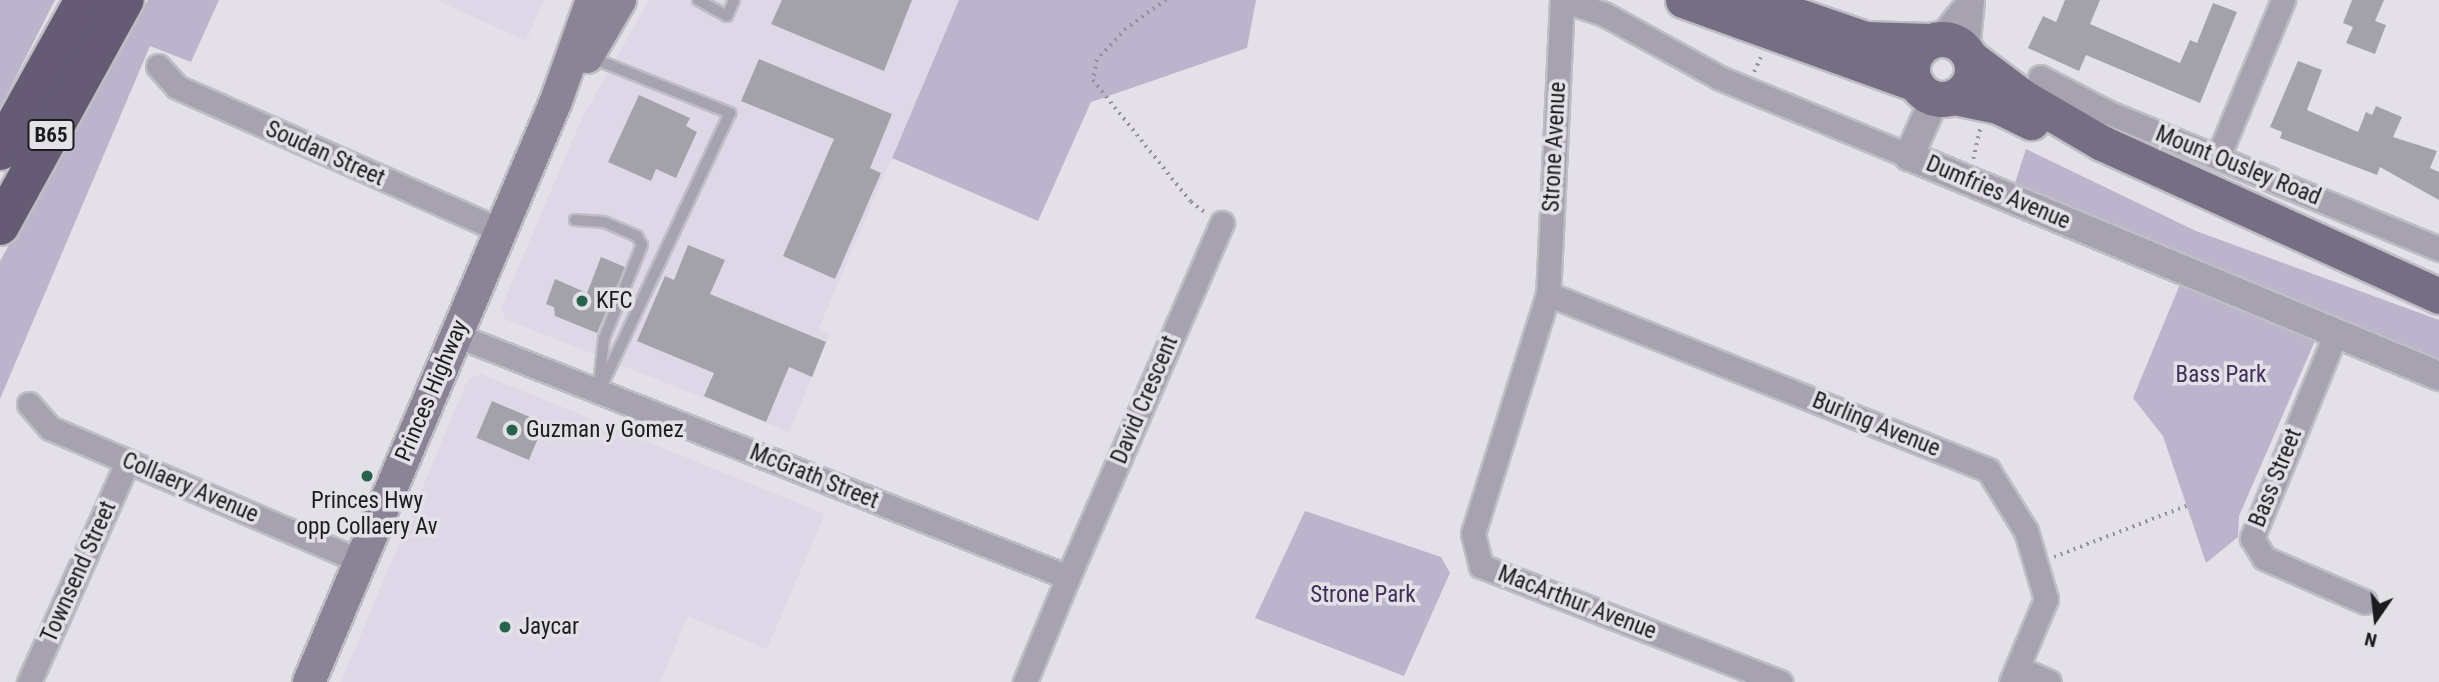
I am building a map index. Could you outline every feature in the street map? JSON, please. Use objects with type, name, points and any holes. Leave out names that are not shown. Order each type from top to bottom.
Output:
[{"type":"highway","name":"B65","points":[[0,151],[83,0]]},
{"type":"highway","name":"B65","points":[[0,226],[125,0]]},
{"type":"main road","name":"Princes Highway","points":[[309,682],[556,101],[592,0]]},
{"type":"main road","name":"Princes Highway","points":[[556,101],[620,0]]},
{"type":"main road","name":"Mount Ousley Road","points":[[1682,0],[1935,93],[2010,110],[2106,164],[2180,199],[2333,251]]},
{"type":"main road","points":[[1752,0],[1834,30],[1879,42],[1952,47]]},
{"type":"main road","name":"Mount Ousley Road","points":[[1952,47],[2023,97],[2102,143],[2333,251],[2439,296]]},
{"type":"main road","points":[[1952,47],[1969,84],[1935,93],[1913,60],[1952,47]]},
{"type":"street","name":"Dumfries Avenue","points":[[1562,0],[1604,15],[1720,78],[2439,376]]},
{"type":"street","name":"Strone Avenue","points":[[1548,294],[1562,0]]},
{"type":"street","points":[[1815,0],[1834,30]]},
{"type":"street","points":[[1952,47],[1971,0]]},
{"type":"street","points":[[2218,157],[2283,0]]},
{"type":"street","name":"Soudan Street","points":[[158,66],[177,87],[500,230]]},
{"type":"street","name":"Mount Ousley Road","points":[[2040,77],[2107,112],[2439,250]]},
{"type":"street","points":[[1909,156],[1935,93]]},
{"type":"street","name":"David Crescent","points":[[1068,577],[1222,223]]},
{"type":"street","name":"Burling Avenue","points":[[1548,294],[1988,470],[2026,531],[2046,599],[2015,675]]},
{"type":"street","name":"MacArthur Avenue","points":[[1548,294],[1474,534],[1481,566],[1780,682]]},
{"type":"street","name":"Bass Street","points":[[2336,333],[2252,538],[2264,558],[2365,603]]},
{"type":"street","name":"McGrath Street","points":[[456,335],[1068,577]]},
{"type":"street","name":"Collaery Avenue","points":[[29,404],[50,428],[360,561]]},
{"type":"street","name":"Townsend Street","points":[[29,682],[128,461]]},
{"type":"street","points":[[1025,682],[1068,577]]},
{"type":"street","points":[[2015,675],[2049,682]]},
{"type":"lane","points":[[698,0],[727,16],[734,0]]},
{"type":"lane","points":[[587,56],[730,113],[599,391]]},
{"type":"lane","points":[[575,220],[604,222],[637,236],[642,245],[604,338],[599,391]]},
{"type":"path","points":[[1166,0],[1126,29],[1097,60],[1093,80],[1191,202],[1222,223]]},
{"type":"path","points":[[1971,163],[1980,127]]},
{"type":"path","points":[[2036,564],[2186,506]]},
{"type":"shaded area","points":[[436,0],[544,0],[526,41]]},
{"type":"shaded area","points":[[649,0],[959,0],[819,328],[830,334],[789,432],[505,319],[501,308],[582,118]]},
{"type":"shaded area","points":[[481,374],[825,514],[767,649],[688,616],[660,682],[341,682],[468,379]]},
{"type":"green space","points":[[0,0],[55,0],[0,108]]},
{"type":"green space","points":[[148,0],[219,0],[191,62],[150,46],[0,399],[0,261]]},
{"type":"green space","points":[[959,0],[1256,0],[1247,48],[1091,102],[1038,221],[892,158]]},
{"type":"green space","points":[[2026,149],[2196,231],[2439,320],[2439,362],[2015,183]]},
{"type":"green space","name":"Bass Park","points":[[2183,277],[2317,336],[2239,516],[2238,537],[2206,563],[2163,436],[2133,398]]},
{"type":"green space","name":"Strone Park","points":[[1305,511],[1441,557],[1450,573],[1404,676],[1255,618]]},
{"type":"building","points":[[782,0],[912,0],[884,71],[771,24]]},
{"type":"building","points":[[2065,0],[2100,0],[2090,24],[2180,63],[2190,40],[2197,43],[2213,3],[2237,12],[2200,103],[2086,55],[2079,71],[2028,48],[2043,16],[2056,22]]},
{"type":"building","points":[[2352,0],[2384,0],[2375,21],[2386,25],[2375,54],[2346,43],[2353,27],[2343,23]]},
{"type":"building","points":[[759,59],[892,114],[870,168],[881,173],[835,279],[783,256],[834,139],[741,101]]},
{"type":"building","points":[[2298,61],[2322,70],[2307,110],[2358,132],[2366,112],[2372,115],[2376,106],[2402,117],[2393,137],[2437,151],[2430,168],[2439,172],[2439,200],[2380,167],[2377,175],[2280,138],[2282,132],[2270,127]]},
{"type":"building","points":[[639,95],[690,118],[686,126],[697,132],[676,178],[656,169],[651,181],[608,162]]},
{"type":"building","points":[[688,245],[725,260],[710,294],[826,342],[812,377],[789,367],[766,422],[704,396],[714,373],[637,341],[665,276],[674,280]]},
{"type":"building","points":[[601,257],[625,267],[597,333],[555,316],[554,307],[546,304],[555,279],[587,293]]},
{"type":"building","points":[[492,401],[544,423],[529,460],[476,438]]},
{"type":"place","name":"KFC","points":[[582,301]]},
{"type":"place","name":"Guzman y Gomez","points":[[512,430]]},
{"type":"place","name":"Princes Hwy opp Collaery Av","points":[[367,476]]},
{"type":"place","name":"Jaycar","points":[[505,627]]}]
